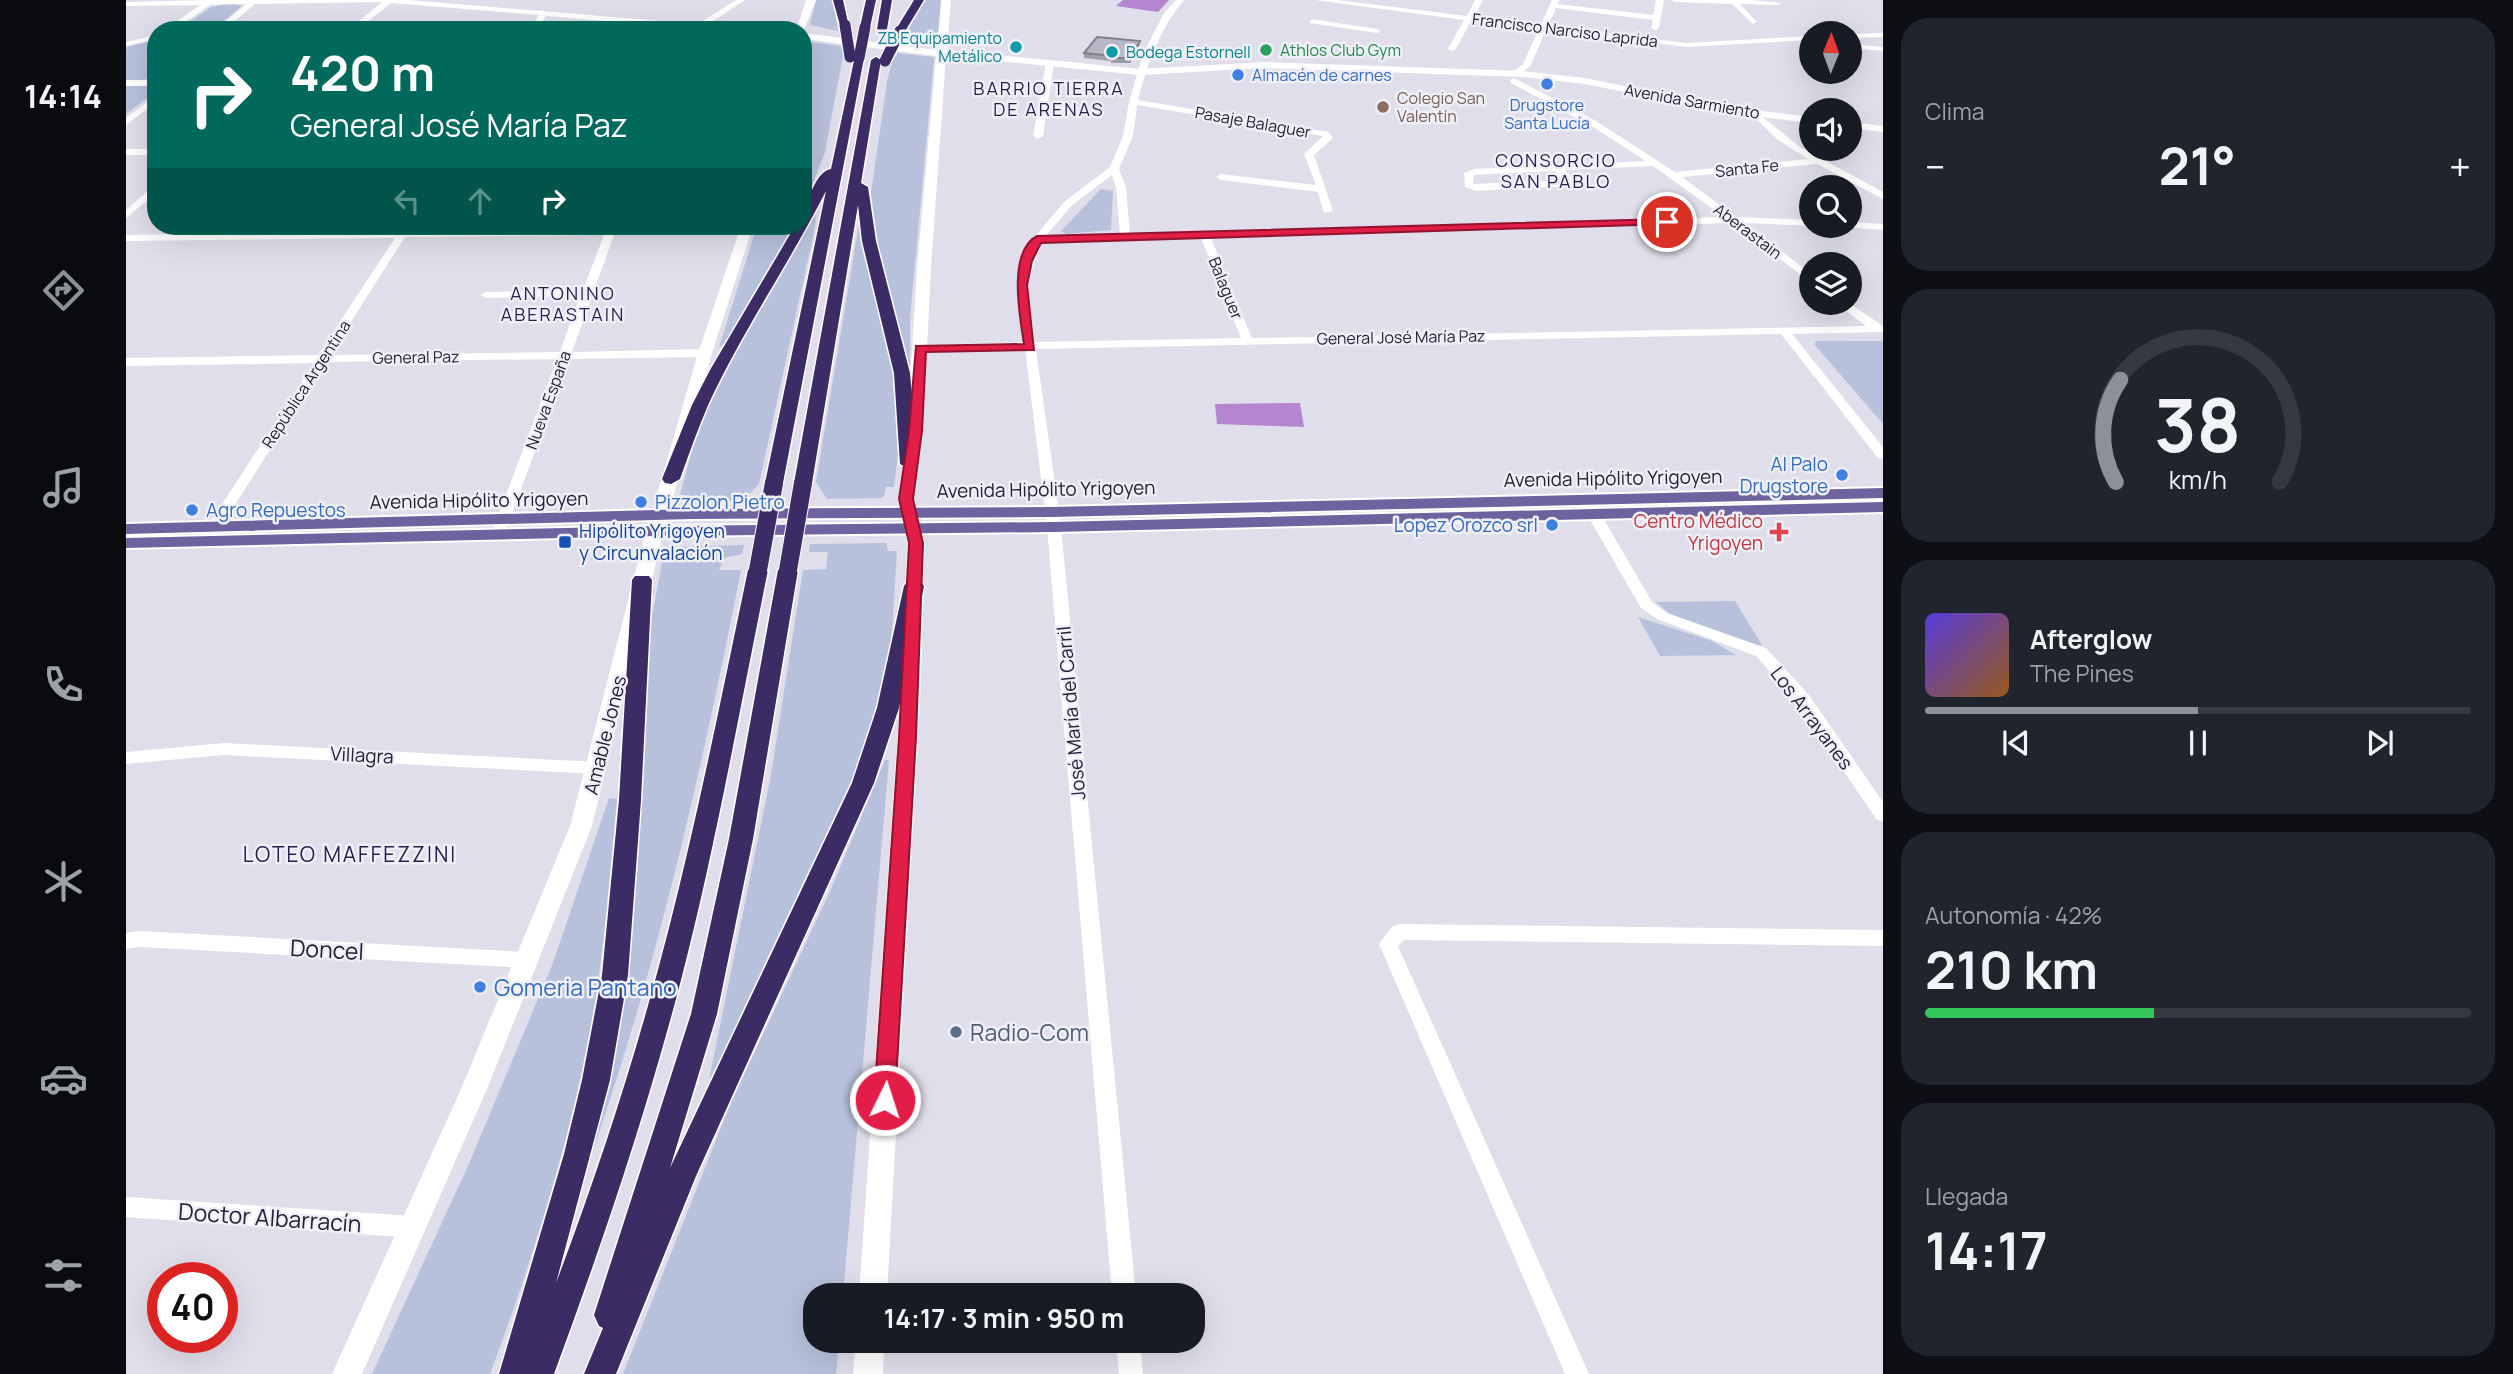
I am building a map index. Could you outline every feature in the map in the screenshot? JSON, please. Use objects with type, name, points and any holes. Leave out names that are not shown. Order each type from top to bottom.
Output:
[{"type":"highway","points":[[838,0],[855,58]]},
{"type":"highway","points":[[538,1374],[601,1198],[665,992],[708,818],[846,126],[855,58],[871,0]]},
{"type":"highway","points":[[591,1374],[704,1014],[741,839],[870,96],[880,61],[887,0]]},
{"type":"highway","points":[[880,61],[919,0]]},
{"type":"highway","points":[[812,204],[842,145]]},
{"type":"highway","points":[[860,155],[866,228],[902,373],[909,464]]},
{"type":"highway","points":[[671,479],[700,405],[796,235]]},
{"type":"highway","points":[[514,1374],[578,1154],[598,1068],[615,975],[630,800],[642,580]]},
{"type":"highway","points":[[600,1374],[682,1174],[863,783],[888,708],[914,586]]},
{"type":"main road","name":"Avenida Hipólito Yrigoyen","points":[[1589,507],[1883,493]]},
{"type":"main road","name":"Avenida Hipólito Yrigoyen","points":[[126,529],[210,534],[1589,507],[1883,507]]},
{"type":"main road","name":"Avenida Hipólito Yrigoyen","points":[[126,543],[210,534]]},
{"type":"street","points":[[126,4],[246,0],[389,0],[625,21]]},
{"type":"street","points":[[230,21],[256,0]]},
{"type":"street","points":[[363,21],[389,0]]},
{"type":"street","points":[[705,21],[741,0]]},
{"type":"street","points":[[806,21],[811,0]]},
{"type":"street","points":[[874,1283],[908,737],[916,543],[906,499],[915,431],[923,268],[946,0]]},
{"type":"street","points":[[1125,237],[1121,187],[1114,169],[1128,136],[1140,72],[1168,13],[1180,0]]},
{"type":"street","name":"Francisco Narciso Laprida","points":[[1319,0],[1703,46],[1799,41]]},
{"type":"street","points":[[1371,39],[1398,0]]},
{"type":"street","points":[[1452,49],[1479,0]]},
{"type":"street","points":[[1652,41],[1660,0]]},
{"type":"street","points":[[1675,0],[1778,3]]},
{"type":"street","points":[[181,21],[211,1]]},
{"type":"street","points":[[1735,2],[1754,22]]},
{"type":"street","points":[[812,34],[1140,72],[1284,65],[1513,77],[1530,75],[1555,3],[1656,18]]},
{"type":"street","points":[[539,21],[544,14]]},
{"type":"street","points":[[1312,21],[1377,31]]},
{"type":"street","points":[[1862,36],[1883,35]]},
{"type":"street","points":[[126,38],[147,38]]},
{"type":"street","points":[[126,44],[147,40]]},
{"type":"street","points":[[1862,47],[1883,49]]},
{"type":"street","points":[[1038,136],[1050,63]]},
{"type":"street","name":"Avenida Sarmiento","points":[[1513,77],[1530,75],[1572,79],[1754,114],[1799,119]]},
{"type":"street","name":"Aberastain","points":[[1530,75],[1532,86],[1542,94]]},
{"type":"street","name":"Aberastain","points":[[1513,77],[1674,175],[1799,270]]},
{"type":"street","points":[[126,83],[147,83]]},
{"type":"street","name":"Pasaje Balaguer","points":[[1133,102],[1326,134],[1328,138],[1309,154],[1311,167],[1328,201],[1328,211]]},
{"type":"street","points":[[126,122],[147,105]]},
{"type":"street","points":[[1754,114],[1771,131],[1799,148]]},
{"type":"street","points":[[1862,126],[1883,129]]},
{"type":"street","points":[[126,152],[147,152]]},
{"type":"street","points":[[1820,161],[1883,196]]},
{"type":"street","name":"Santa Fe","points":[[1674,175],[1820,161]]},
{"type":"street","points":[[1558,168],[1568,179],[1568,183],[1476,188],[1468,185],[1469,173],[1474,172],[1655,163]]},
{"type":"street","name":"José María del Carril","points":[[1114,169],[1056,213],[1026,261],[1022,285],[1053,519],[1123,1283]]},
{"type":"street","points":[[1221,177],[1321,189]]},
{"type":"street","points":[[126,215],[147,195]]},
{"type":"street","points":[[1037,240],[1733,220],[1799,223]]},
{"type":"street","points":[[1862,226],[1883,227]]},
{"type":"street","name":"Balaguer","points":[[1206,234],[1247,340]]},
{"type":"street","points":[[126,237],[206,235]]},
{"type":"street","name":"República Argentina","points":[[210,534],[402,235]]},
{"type":"street","name":"Nueva España","points":[[500,528],[609,235]]},
{"type":"street","name":"Amable Jones","points":[[347,1374],[414,1227],[573,850],[598,768],[642,580],[705,352],[744,235]]},
{"type":"street","points":[[486,295],[587,293]]},
{"type":"street","points":[[1860,315],[1880,329]]},
{"type":"street","name":"General José María Paz","points":[[920,348],[1880,329]]},
{"type":"street","points":[[1783,330],[1883,455]]},
{"type":"street","name":"General Paz","points":[[126,362],[705,352]]},
{"type":"street","name":"Los Arrayanes","points":[[1589,507],[1646,605],[1662,616],[1761,652],[1803,699],[1883,815]]},
{"type":"street","name":"Villagra","points":[[126,758],[224,749],[598,768]]},
{"type":"street","points":[[1577,1374],[1388,944],[1398,932],[1883,938]]},
{"type":"street","name":"Doncel","points":[[126,941],[141,939],[528,960]]},
{"type":"street","name":"Doctor Albarracín","points":[[126,1207],[414,1227]]},
{"type":"street","points":[[867,1374],[869,1353]]},
{"type":"street","points":[[1130,1353],[1132,1374]]},
{"type":"shaded area","points":[[816,0],[833,0],[838,31],[812,25]]},
{"type":"shaded area","points":[[925,0],[942,0],[937,41],[903,39]]},
{"type":"shaded area","points":[[1123,0],[1169,0],[1158,12],[1116,6]]},
{"type":"shaded area","points":[[231,3],[242,6],[223,21],[191,21],[211,7]]},
{"type":"shaded area","points":[[147,42],[147,79],[126,81],[126,47]]},
{"type":"shaded area","points":[[812,42],[841,46],[843,56],[825,152],[812,185]]},
{"type":"shaded area","points":[[898,53],[933,57],[934,60],[910,318],[910,369],[877,241],[871,193],[887,82],[892,62]]},
{"type":"shaded area","points":[[126,86],[147,86],[147,98],[126,114]]},
{"type":"shaded area","points":[[1101,189],[1113,191],[1111,230],[1066,234],[1061,231]]},
{"type":"shaded area","points":[[816,217],[814,232],[759,484],[742,501],[685,501],[685,495],[680,495],[699,425],[717,379],[802,235],[812,235],[812,219]]},
{"type":"shaded area","points":[[860,217],[897,371],[901,428],[894,487],[886,487],[881,498],[827,499],[816,482]]},
{"type":"shaded area","points":[[754,235],[789,235],[724,345],[719,347]]},
{"type":"shaded area","points":[[1817,341],[1883,341],[1883,424],[1814,344]]},
{"type":"shaded area","points":[[1300,403],[1304,427],[1217,424],[1215,404]]},
{"type":"shaded area","points":[[886,543],[888,551],[897,551],[890,664],[871,746],[734,1035],[709,1080],[771,775],[803,570],[826,569],[828,552],[809,552],[810,544]]},
{"type":"shaded area","points":[[744,545],[742,554],[724,558],[719,570],[741,570],[694,794],[657,941],[590,1159],[587,1153],[650,627],[663,557],[673,557],[678,547]]},
{"type":"shaded area","points":[[1735,601],[1762,645],[1751,647],[1670,614],[1656,602]]},
{"type":"shaded area","points":[[1638,617],[1712,641],[1736,655],[1660,656]]},
{"type":"shaded area","points":[[885,760],[889,760],[844,1283],[803,1283],[803,1353],[838,1353],[836,1374],[623,1374],[730,1105],[831,889]]},
{"type":"shaded area","points":[[609,798],[617,799],[601,958],[586,1052],[544,1215],[490,1374],[372,1374],[468,1166],[553,963]]},
{"type":"building","name":"Bodega Estornell","points":[[1097,37],[1140,41],[1130,58],[1084,53]]},
{"type":"place","name":"ZB Equipamiento Metálico","points":[[1016,47]]},
{"type":"place","name":"Athlos Club Gym","points":[[1266,50]]},
{"type":"place","name":"Bodega Estornell","points":[[1112,52]]},
{"type":"place","name":"Almacén de carnes","points":[[1238,75]]},
{"type":"place","name":"Drugstore Santa Lucía","points":[[1547,84]]},
{"type":"place","name":"Colegio San Valentín","points":[[1383,107]]},
{"type":"place","name":"Al Palo Drugstore","points":[[1842,475]]},
{"type":"place","name":"Pizzolon Pietro","points":[[641,502]]},
{"type":"place","name":"Agro Repuestos","points":[[192,510]]},
{"type":"place","name":"Lopez Orozco srl","points":[[1552,525]]},
{"type":"place","name":"Centro Médico Yrigoyen","points":[[1779,532]]},
{"type":"place","name":"Hipólito Yrigoyen y Circunvalación","points":[[565,542]]},
{"type":"place","name":"Gomeria Pantano","points":[[480,987]]},
{"type":"place","name":"Radio-Com","points":[[956,1032]]},
{"type":"district","name":"BARRIO TIERRA DE ARENAS","points":[[1049,98]]},
{"type":"district","name":"CONSORCIO SAN PABLO","points":[[1556,170]]},
{"type":"district","name":"ANTONINO ABERASTAIN","points":[[563,303]]},
{"type":"district","name":"LOTEO MAFFEZZINI","points":[[350,854]]},
{"type":"route","points":[[885,1100],[908,737],[916,543],[906,499],[919,388],[920,348],[1030,347],[1022,285],[1026,261],[1037,240],[1667,222]]}]
